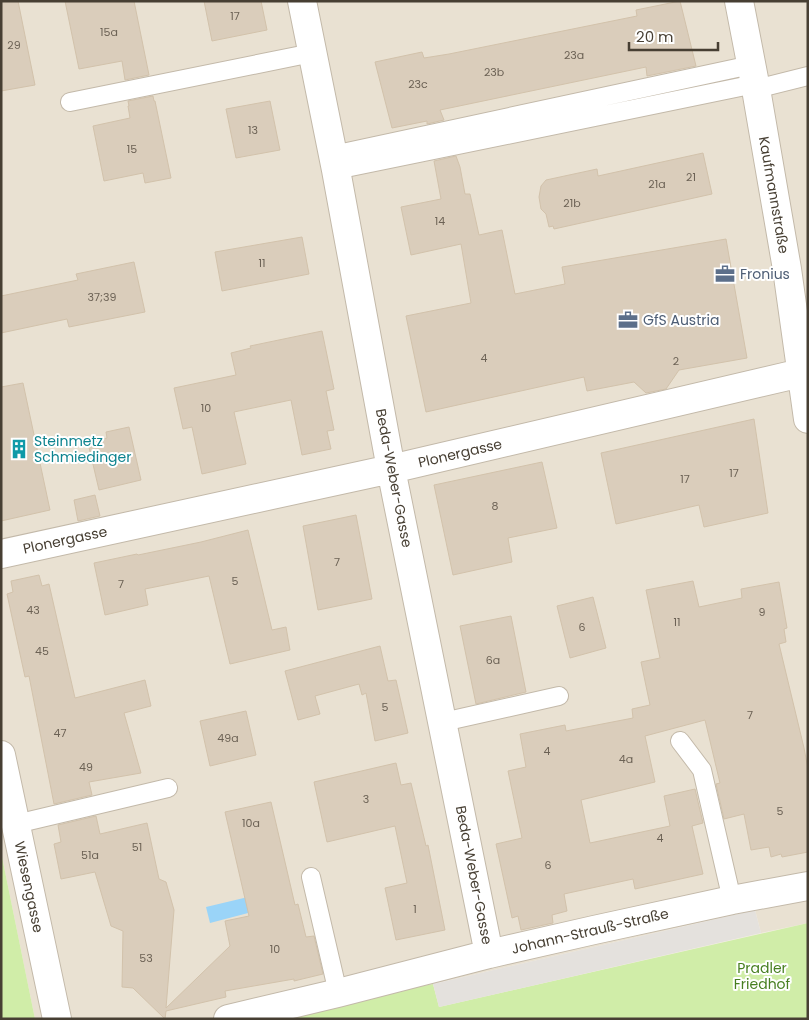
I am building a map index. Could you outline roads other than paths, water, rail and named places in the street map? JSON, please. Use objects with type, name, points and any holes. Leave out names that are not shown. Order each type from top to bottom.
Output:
[{"type":"street","name":"Beda-Weber-Gasse","points":[[302,1],[391,469],[489,954]]},
{"type":"street","name":"Kaufmannstraße","points":[[739,1],[754,79],[797,266],[801,373],[808,419]]},
{"type":"street","name":"Plonergasse","points":[[1,554],[391,469],[801,373]]},
{"type":"street","name":"Wiesengasse","points":[[1,755],[57,1019]]},
{"type":"street","name":"Johann-Strauß-Straße","points":[[228,1019],[489,954],[597,938],[732,900],[808,886]]},
{"type":"lane","points":[[70,102],[312,53]]},
{"type":"lane","points":[[334,163],[754,79],[808,76]]},
{"type":"lane","points":[[443,722],[559,696]]},
{"type":"lane","points":[[680,741],[702,770],[732,900]]},
{"type":"lane","points":[[16,824],[168,788]]},
{"type":"lane","points":[[311,877],[338,992]]},
{"type":"water","points":[[248,897],[252,912],[210,923],[206,907]]},
{"type":"place","name":"Fronius","points":[[725,274]]},
{"type":"place","name":"GfS Austria","points":[[628,320]]},
{"type":"place","name":"Steinmetz Schmiedinger","points":[[19,449]]},
{"type":"park label","name":"Pradler Friedhof","points":[[762,976]]}]
